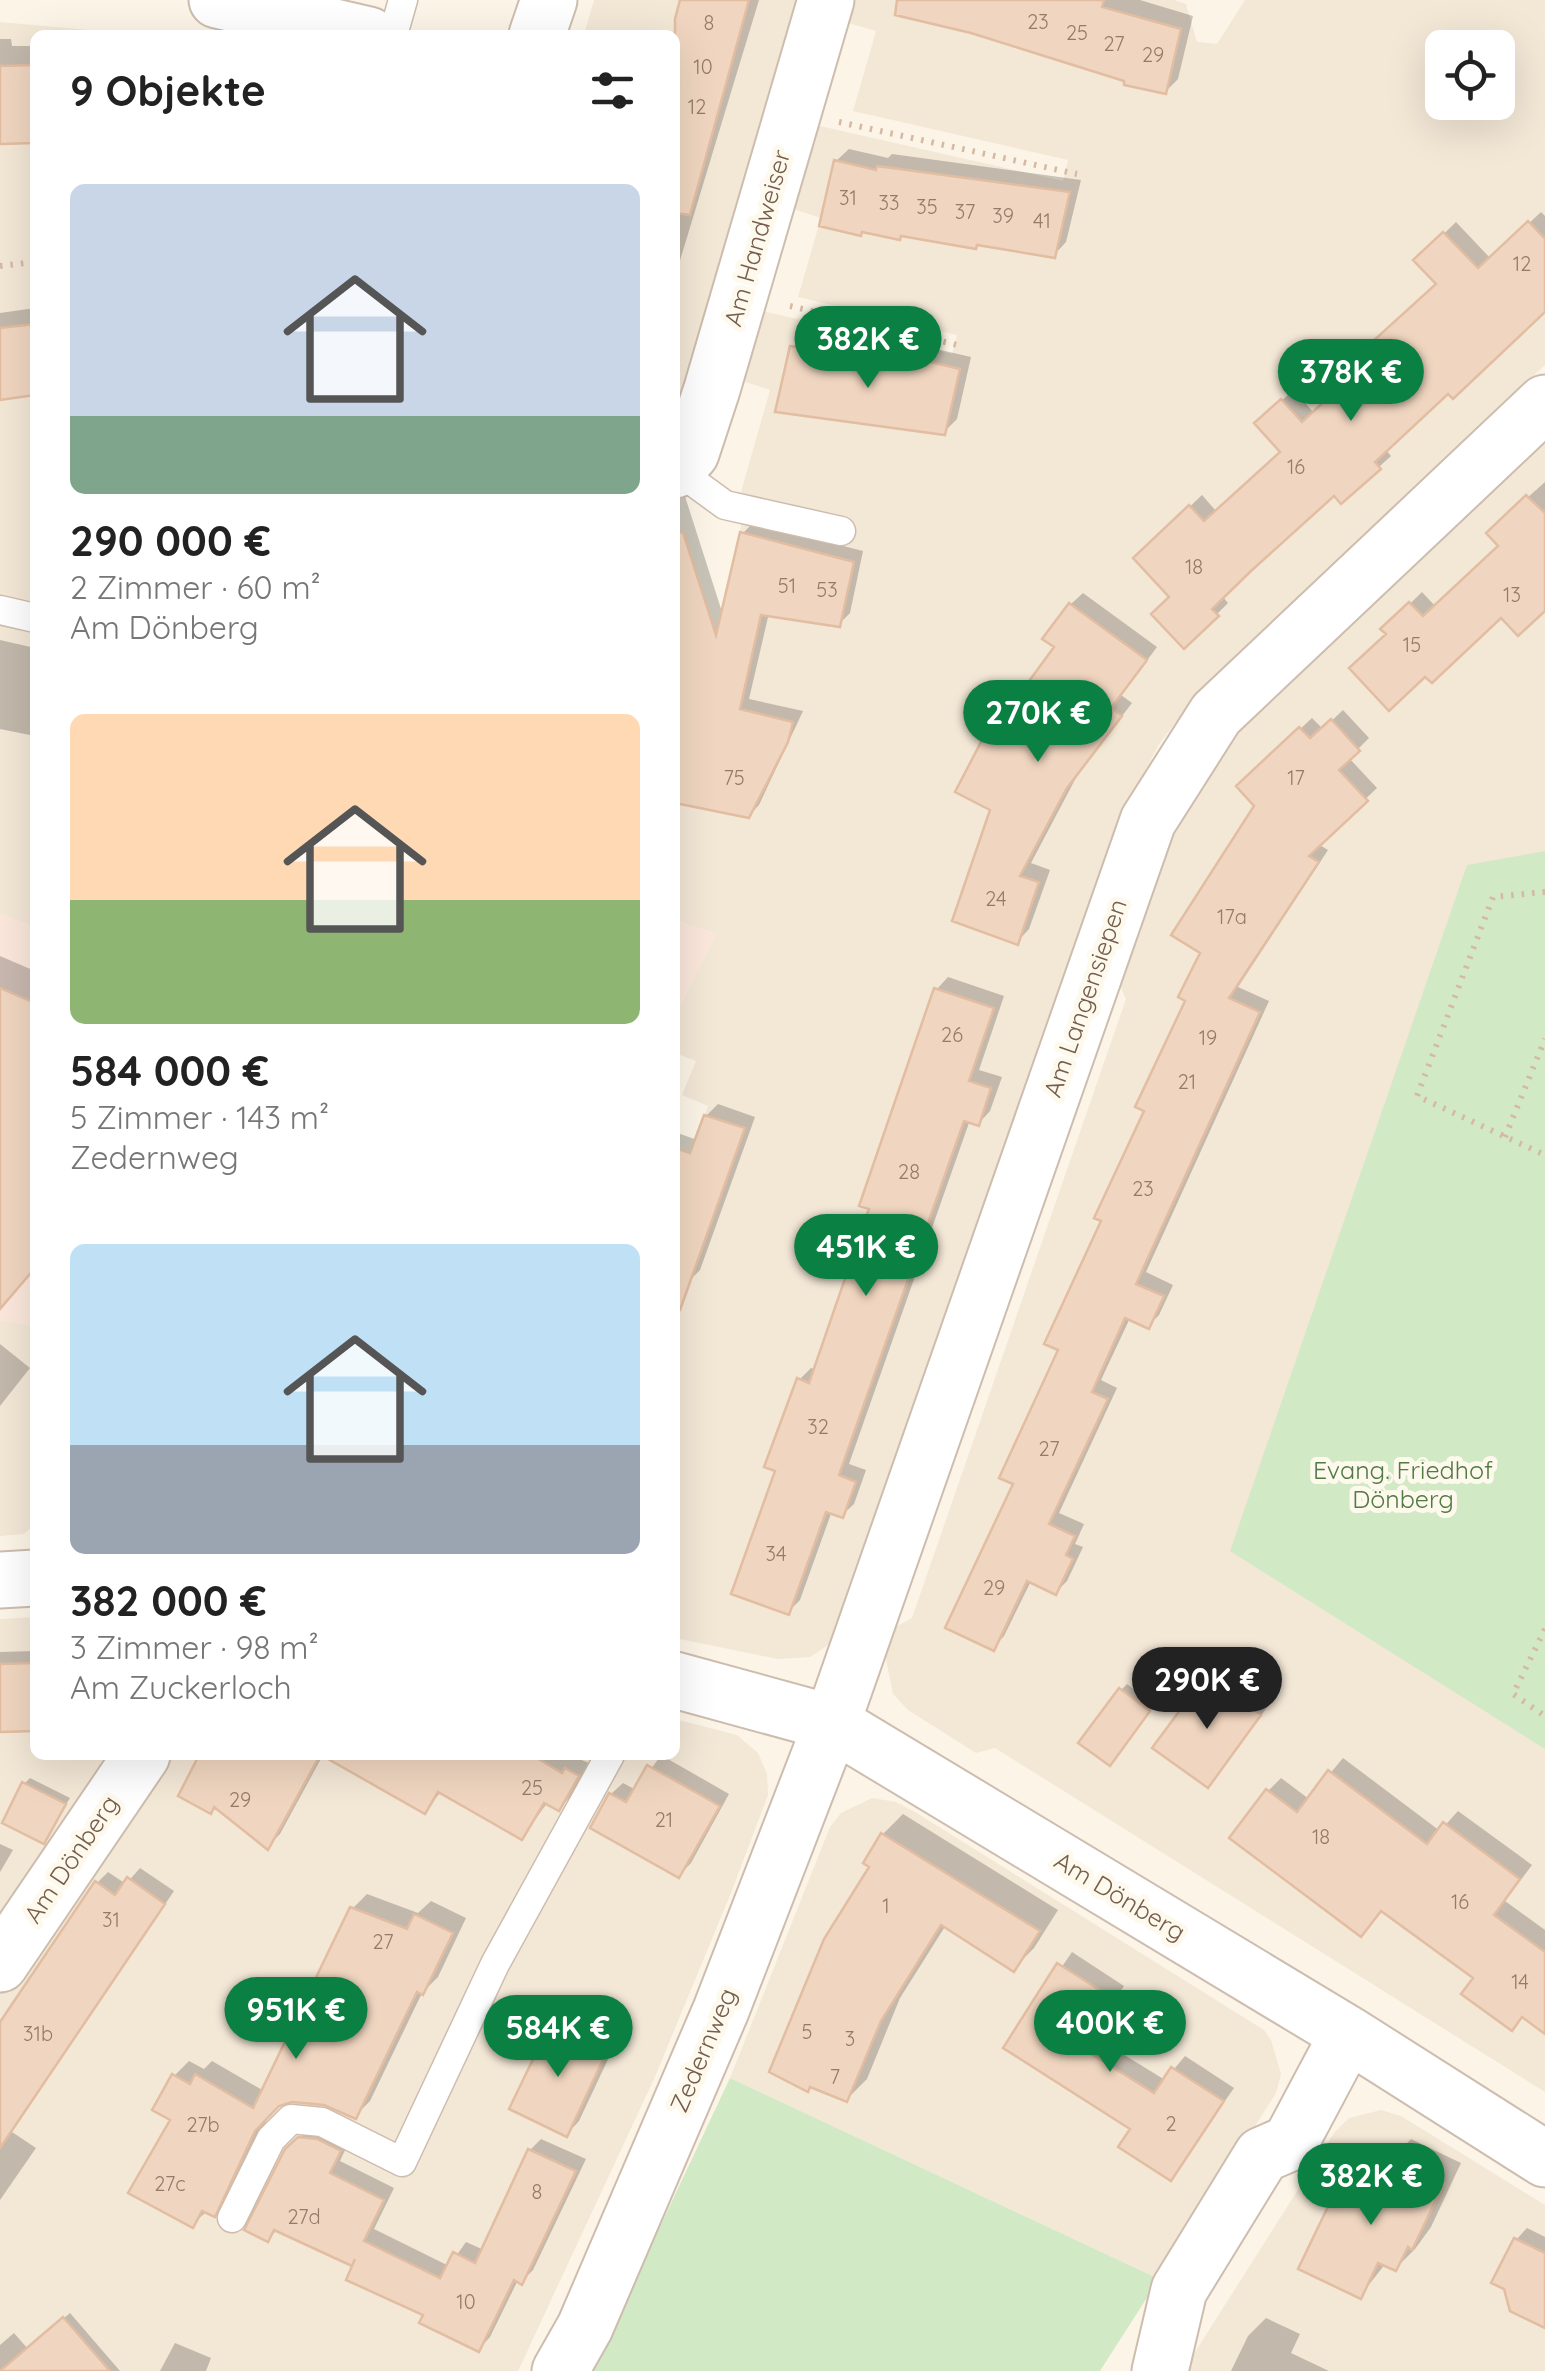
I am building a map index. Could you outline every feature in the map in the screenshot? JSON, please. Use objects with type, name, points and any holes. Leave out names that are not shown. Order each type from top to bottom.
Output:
[{"type":"street","points":[[217,0],[347,30]]},
{"type":"street","points":[[539,30],[549,0]]},
{"type":"street","name":"Am Handweiser","points":[[680,465],[691,453],[826,0]]},
{"type":"street","name":"Am Langensiepen","points":[[832,1723],[1148,821],[1216,714],[1545,403]]},
{"type":"street","points":[[0,1580],[30,1578]]},
{"type":"street","name":"Am Dönberg","points":[[680,1681],[832,1723],[1348,2034],[1545,2159]]},
{"type":"street","name":"Zedernweg","points":[[560,2371],[584,2327],[722,2010],[832,1723]]},
{"type":"street","name":"Am Dönberg","points":[[0,1964],[139,1760]]},
{"type":"street","points":[[1160,2371],[1180,2290],[1262,2155],[1290,2143],[1348,2034]]},
{"type":"lane","points":[[394,30],[403,0]]},
{"type":"lane","name":"Am Handweiser","points":[[680,473],[725,506],[842,531]]},
{"type":"lane","points":[[0,610],[30,617]]},
{"type":"lane","points":[[232,2218],[271,2139],[291,2119],[322,2122],[402,2162],[495,1964],[607,1760]]},
{"type":"path","points":[[794,112],[1077,174]]},
{"type":"path","points":[[0,266],[30,263]]},
{"type":"path","points":[[740,295],[962,346]]},
{"type":"path","points":[[1545,892],[1493,897],[1417,1096],[1545,1156]]},
{"type":"path","points":[[1505,1137],[1545,1039]]},
{"type":"path","points":[[1545,1630],[1513,1694],[1545,1716]]},
{"type":"shaded area","points":[[594,0],[797,0],[680,395],[680,30],[585,30]]},
{"type":"shaded area","points":[[847,0],[1174,0],[1186,4],[1197,42],[1217,44],[1245,0],[1545,0],[1545,365],[1205,685],[1159,744],[1124,812],[843,1623],[828,1645],[810,1657],[778,1659],[680,1639],[680,1150],[690,1153],[708,1106],[682,1095],[696,1061],[680,1055],[680,1005],[716,934],[680,922],[680,695],[703,699],[747,499],[741,492],[770,390],[737,379],[758,310],[952,354],[957,335],[798,297],[821,218],[787,207],[811,124],[1063,181],[1068,160],[853,111],[876,31],[841,21]]},
{"type":"shaded area","points":[[0,22],[89,30],[30,30],[30,925],[0,914]]},
{"type":"shaded area","points":[[1545,436],[1545,2092],[995,1748],[976,1753],[908,1710],[893,1694],[885,1654],[894,1628],[912,1618],[1126,999],[1118,982],[1173,826],[1226,738]]},
{"type":"shaded area","points":[[0,914],[30,925],[30,1325],[0,1320]]},
{"type":"shaded area","points":[[680,922],[716,934],[680,1005]]},
{"type":"shaded area","points":[[0,1320],[30,1325],[30,1529],[24,1534],[0,1536]]},
{"type":"shaded area","points":[[30,1617],[30,1760],[680,1760],[680,1720],[737,1735],[758,1753],[767,1774],[768,1795],[731,1893],[654,2079],[518,2371],[0,2371],[0,1619]]},
{"type":"shaded area","points":[[872,1798],[896,1802],[915,1812],[1264,2030],[1271,2040],[1281,2074],[1276,2093],[1159,2279],[730,2078],[830,1827],[841,1813]]},
{"type":"shaded area","points":[[1381,2110],[1401,2116],[1545,2205],[1545,2371],[1183,2371],[1334,2133],[1349,2118]]},
{"type":"green space","name":"Evang. Friedhof Dönberg","points":[[1545,851],[1545,1749],[1230,1551],[1467,865]]},
{"type":"green space","points":[[730,2078],[1159,2279],[1100,2371],[592,2371]]},
{"type":"building","points":[[680,0],[749,0],[690,215],[680,214],[680,30],[675,30]]},
{"type":"building","points":[[897,0],[1104,0],[1102,7],[1181,29],[1166,94],[1124,85],[1124,81],[971,33],[895,15]]},
{"type":"building","points":[[30,65],[30,143],[0,144],[0,66]]},
{"type":"building","points":[[834,160],[876,170],[877,166],[1070,192],[1055,258],[901,236],[900,240],[862,232],[861,236],[819,226]]},
{"type":"building","points":[[1528,221],[1545,239],[1545,312],[1453,399],[1448,394],[1375,462],[1381,469],[1341,504],[1334,496],[1251,571],[1212,609],[1219,616],[1184,649],[1151,614],[1169,597],[1133,558],[1189,505],[1204,521],[1280,452],[1254,423],[1281,399],[1302,422],[1380,350],[1372,342],[1436,284],[1413,260],[1443,232],[1478,268]]},
{"type":"building","points":[[30,325],[30,396],[0,400],[0,328]]},
{"type":"building","points":[[790,346],[874,360],[875,355],[916,364],[917,359],[960,369],[945,435],[775,412]]},
{"type":"building","points":[[1526,495],[1545,513],[1545,611],[1518,636],[1501,618],[1432,683],[1425,677],[1389,711],[1349,668],[1386,634],[1380,629],[1409,602],[1423,616],[1498,546],[1486,533]]},
{"type":"building","points":[[680,532],[716,635],[740,532],[854,562],[840,627],[761,615],[740,709],[793,722],[788,742],[749,818],[680,804]]},
{"type":"building","points":[[1069,603],[1147,660],[1111,708],[1122,716],[1067,788],[1020,876],[1039,882],[1018,945],[952,921],[990,810],[955,792],[993,719],[999,722],[1054,647],[1042,639]]},
{"type":"building","points":[[1331,719],[1360,751],[1339,770],[1368,801],[1309,856],[1319,862],[1229,998],[1260,1012],[1136,1284],[1164,1296],[1149,1329],[1125,1318],[1092,1392],[1108,1399],[1049,1524],[1075,1536],[1066,1555],[1073,1559],[1056,1595],[1027,1581],[994,1651],[945,1628],[1013,1484],[999,1478],[1058,1350],[1044,1344],[1101,1221],[1094,1218],[1144,1111],[1135,1107],[1185,1001],[1178,997],[1200,953],[1171,935],[1254,806],[1236,786],[1299,727],[1310,738]]},
{"type":"building","points":[[0,988],[30,1001],[30,1274],[0,1309]]},
{"type":"building","points":[[934,988],[994,1008],[969,1081],[991,1088],[979,1126],[964,1121],[839,1475],[856,1482],[843,1518],[826,1512],[789,1615],[731,1594],[775,1471],[764,1467],[797,1378],[809,1383],[869,1209],[859,1206]]},
{"type":"building","points":[[704,1115],[745,1128],[680,1310],[680,1150],[690,1153]]},
{"type":"building","points":[[30,1663],[30,1731],[0,1732],[0,1664]]},
{"type":"building","points":[[1206,1675],[1261,1715],[1208,1788],[1152,1748]]},
{"type":"building","points":[[1119,1688],[1150,1711],[1110,1766],[1078,1743]]},
{"type":"building","points":[[196,1760],[317,1760],[268,1850],[214,1807],[211,1814],[178,1796]]},
{"type":"building","points":[[330,1760],[540,1760],[562,1773],[565,1768],[579,1776],[559,1811],[544,1803],[522,1840],[438,1792],[425,1814]]},
{"type":"building","points":[[647,1765],[720,1806],[679,1878],[590,1828],[609,1793],[626,1802]]},
{"type":"building","points":[[1328,1770],[1427,1844],[1443,1822],[1520,1879],[1494,1915],[1545,1952],[1545,2034],[1522,2017],[1512,2031],[1461,1994],[1473,1978],[1381,1911],[1361,1937],[1229,1838],[1266,1789],[1297,1812]]},
{"type":"building","points":[[22,1782],[66,1804],[44,1844],[2,1823]]},
{"type":"building","points":[[881,1833],[1040,1931],[1014,1972],[941,1925],[881,2021],[847,2102],[810,2087],[808,2092],[769,2072],[824,1939],[869,1867],[863,1863]]},
{"type":"building","points":[[127,1877],[165,1904],[0,2148],[0,2022],[95,1881],[115,1895]]},
{"type":"building","points":[[350,1907],[407,1929],[414,1914],[453,1933],[423,1995],[417,1992],[356,2119],[324,2105],[292,2102],[279,2106],[255,2131],[215,2217],[202,2211],[193,2228],[128,2193],[170,2120],[152,2110],[172,2074],[190,2084],[195,2074],[253,2108]]},
{"type":"building","points":[[1057,1963],[1114,1999],[1082,2048],[1154,2093],[1171,2067],[1224,2101],[1171,2181],[1118,2147],[1130,2129],[1003,2048]]},
{"type":"building","points":[[550,2024],[607,2051],[567,2137],[509,2109]]},
{"type":"building","points":[[298,2137],[317,2139],[341,2151],[330,2173],[384,2200],[364,2241],[440,2278],[453,2252],[475,2263],[528,2149],[576,2171],[522,2285],[514,2280],[479,2352],[419,2323],[423,2315],[346,2280],[352,2266],[274,2230],[268,2242],[244,2230],[285,2149]]},
{"type":"building","points":[[1390,2157],[1444,2183],[1412,2250],[1408,2247],[1396,2271],[1378,2263],[1361,2299],[1298,2269],[1338,2186],[1369,2200]]},
{"type":"building","points":[[1514,2238],[1545,2253],[1545,2328],[1510,2311],[1504,2289],[1491,2283]]},
{"type":"building","points":[[63,2317],[110,2371],[0,2371]]}]
